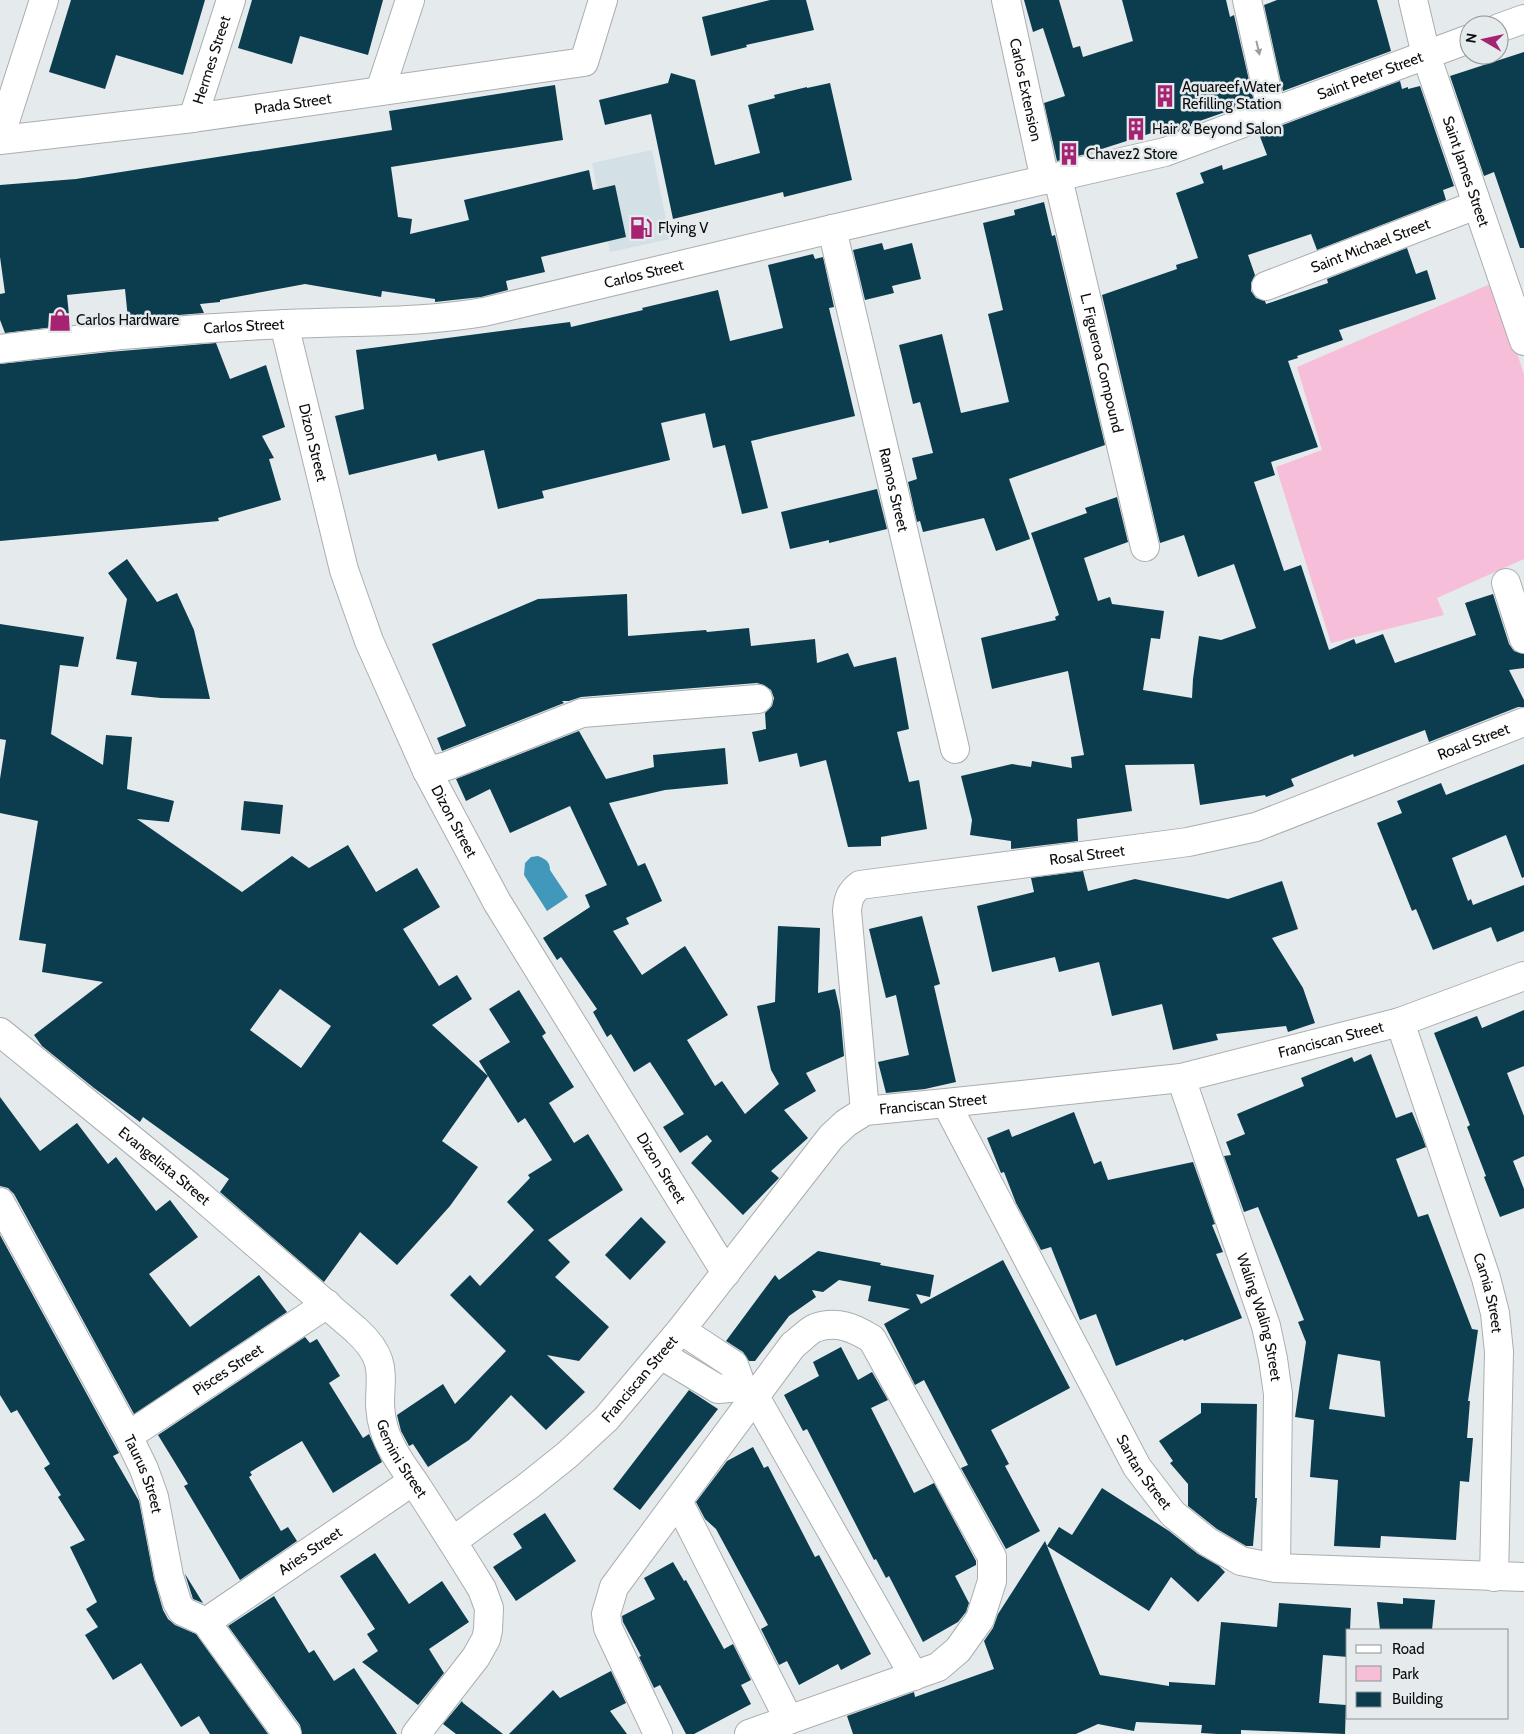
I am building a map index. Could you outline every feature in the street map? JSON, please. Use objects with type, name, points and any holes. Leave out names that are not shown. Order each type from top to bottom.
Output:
[{"type":"street","points":[[0,139],[44,0]]},
{"type":"street","name":"Hermes Street","points":[[193,118],[231,0]]},
{"type":"street","points":[[380,91],[410,0]]},
{"type":"street","name":"Prada Street","points":[[0,139],[193,118],[584,62],[603,0]]},
{"type":"street","name":"Carlos Extension","points":[[1006,0],[1052,179]]},
{"type":"street","points":[[1247,0],[1272,112]]},
{"type":"street","name":"Saint James Street","points":[[1413,0],[1426,55],[1524,341]]},
{"type":"street","points":[[1509,24],[1524,19]]},
{"type":"street","name":"Saint Peter Street","points":[[1272,112],[1459,43]]},
{"type":"street","name":"Carlos Street","points":[[0,349],[91,337],[284,324],[438,318],[484,312],[1165,152],[1272,112]]},
{"type":"street","name":"L. Figueroa Compound","points":[[1052,179],[1145,548]]},
{"type":"street","name":"Saint Michael Street","points":[[1266,286],[1476,205]]},
{"type":"street","name":"Ramos Street","points":[[832,229],[955,749]]},
{"type":"street","name":"Dizon Street","points":[[284,324],[344,570],[369,641],[427,771],[497,902],[726,1272]]},
{"type":"street","points":[[1506,583],[1524,639]]},
{"type":"street","points":[[427,771],[466,759],[582,713],[758,699]]},
{"type":"street","name":"Rosal Street","points":[[865,1110],[847,911],[848,901],[852,892],[860,886],[1223,836],[1256,827],[1524,722]]},
{"type":"street","name":"Franciscan Street","points":[[452,1541],[527,1487],[567,1455],[606,1419],[681,1330],[831,1137],[846,1123],[865,1110],[1181,1078],[1400,1022],[1524,976]]},
{"type":"street","name":"Camia Street","points":[[1400,1022],[1486,1278],[1494,1313],[1499,1352],[1494,1577]]},
{"type":"street","name":"Evangelista Street","points":[[0,1032],[189,1186],[327,1304]]},
{"type":"street","name":"Waling Waling Street","points":[[1181,1078],[1266,1326],[1273,1359],[1278,1394],[1276,1568]]},
{"type":"street","name":"Santan Street","points":[[946,1103],[1137,1467],[1173,1514],[1208,1542],[1242,1561],[1276,1568],[1524,1577]]},
{"type":"street","name":"Taurus Street","points":[[0,1202],[128,1436],[144,1469],[154,1497],[169,1576],[177,1602],[182,1611],[206,1622],[287,1734]]},
{"type":"street","name":"Pisces Street","points":[[128,1436],[327,1304]]},
{"type":"street","name":"Gemini Street","points":[[327,1304],[365,1338],[378,1357],[382,1380],[381,1413],[384,1429],[400,1461],[482,1589],[490,1608],[486,1639],[476,1656],[416,1734]]},
{"type":"street","points":[[658,1734],[608,1628],[606,1614],[614,1587],[678,1500],[748,1391],[793,1345],[814,1328],[836,1324],[855,1329],[872,1339],[992,1557],[992,1581],[980,1619],[958,1650],[938,1667],[749,1734]]},
{"type":"street","points":[[681,1330],[734,1365],[914,1676]]},
{"type":"street","points":[[661,1355],[718,1389],[748,1391]]},
{"type":"street","name":"Aries Street","points":[[206,1622],[413,1481]]},
{"type":"street","points":[[678,1500],[789,1720]]},
{"type":"shaded area","points":[[652,150],[670,239],[610,252],[592,163]]},
{"type":"green space","points":[[1495,282],[1524,375],[1524,559],[1437,598],[1444,615],[1331,643],[1276,467],[1322,450],[1297,367]]},
{"type":"water","points":[[538,856],[548,862],[550,870],[568,897],[547,911],[524,875],[525,863],[531,857]]},
{"type":"building","points":[[71,0],[205,0],[183,75],[116,55],[105,89],[49,72]]},
{"type":"building","points":[[252,0],[383,0],[368,55],[300,36],[292,64],[238,48]]},
{"type":"building","points":[[770,0],[806,0],[814,30],[746,45],[747,47],[711,56],[702,17]]},
{"type":"building","points":[[1024,0],[1059,0],[1073,48],[1080,46],[1083,57],[1133,41],[1122,0],[1226,0],[1230,17],[1234,15],[1254,102],[1191,124],[1191,126],[1180,130],[1159,136],[1158,131],[1086,154],[1057,161],[1044,103],[1065,96],[1043,28],[1033,32]]},
{"type":"building","points":[[1277,0],[1377,0],[1391,51],[1283,91],[1264,5]]},
{"type":"building","points":[[1524,52],[1524,248],[1520,248],[1494,172],[1484,176],[1450,76],[1484,65],[1509,65],[1509,57]]},
{"type":"building","points":[[671,73],[695,80],[715,165],[760,153],[748,105],[775,98],[774,95],[830,83],[852,180],[784,197],[783,192],[673,219],[651,114],[605,125],[599,100],[668,83]]},
{"type":"building","points":[[1400,81],[1402,89],[1420,86],[1454,186],[1443,190],[1446,200],[1317,250],[1311,234],[1248,255],[1255,275],[1251,283],[1251,291],[1256,298],[1265,301],[1266,304],[1328,283],[1327,279],[1407,248],[1416,274],[1427,270],[1436,299],[1339,330],[1343,340],[1288,361],[1318,447],[1271,462],[1275,475],[1254,482],[1284,571],[1301,565],[1329,650],[1354,639],[1356,644],[1383,634],[1395,663],[1476,635],[1465,603],[1493,594],[1509,644],[1514,651],[1524,654],[1524,668],[1509,670],[1524,700],[1524,707],[1518,707],[1429,742],[1425,730],[1354,757],[1353,754],[1291,779],[1294,786],[1266,797],[1265,795],[1200,805],[1194,764],[1125,765],[1132,811],[1077,819],[1078,841],[1011,849],[1011,841],[970,835],[972,820],[961,776],[1012,764],[1031,767],[1032,761],[1072,768],[1071,757],[1084,755],[1068,671],[992,689],[981,638],[1056,620],[1055,617],[1059,615],[1031,533],[1087,513],[1085,508],[1117,497],[1128,542],[1084,558],[1098,601],[1110,597],[1112,604],[1164,611],[1160,639],[1151,638],[1143,690],[1192,698],[1199,636],[1221,640],[1256,628],[1234,564],[1198,577],[1184,535],[1160,543],[1102,295],[1177,269],[1176,265],[1198,258],[1176,193],[1204,183],[1200,173],[1222,165],[1223,170],[1267,155],[1259,134]]},
{"type":"building","points":[[555,85],[563,140],[391,167],[398,217],[412,219],[410,234],[469,220],[464,200],[589,170],[593,190],[615,185],[626,237],[541,257],[545,272],[506,281],[508,290],[481,297],[435,302],[435,299],[382,291],[381,297],[305,284],[220,300],[220,302],[200,304],[204,313],[128,319],[125,289],[67,295],[70,325],[5,333],[0,320],[0,294],[5,293],[0,257],[0,185],[76,179],[392,130],[389,111]]},
{"type":"building","points":[[1044,202],[1052,236],[1055,235],[1105,445],[1009,479],[1030,539],[996,551],[984,518],[923,532],[920,521],[917,522],[908,482],[917,479],[912,458],[933,453],[920,402],[913,404],[899,345],[942,334],[961,413],[1009,402],[988,314],[1003,310],[983,223],[1015,215],[1014,210]]},
{"type":"building","points":[[882,243],[884,250],[912,243],[921,279],[892,286],[894,293],[865,300],[853,250]]},
{"type":"building","points":[[813,254],[815,259],[823,257],[834,307],[829,308],[855,416],[751,441],[768,508],[742,514],[725,445],[713,448],[705,413],[661,423],[670,460],[542,491],[544,498],[498,509],[484,450],[438,461],[436,454],[349,475],[335,416],[364,409],[356,350],[570,322],[571,327],[718,290],[730,341],[783,328],[768,265]]},
{"type":"building","points":[[216,343],[230,379],[266,365],[285,427],[262,436],[274,458],[269,459],[281,500],[218,518],[219,521],[0,541],[0,364]]},
{"type":"building","points":[[877,489],[887,529],[829,543],[829,540],[790,549],[781,512]]},
{"type":"building","points":[[127,559],[157,602],[177,593],[194,630],[210,699],[131,695],[137,662],[116,659],[127,599],[108,573]]},
{"type":"building","points":[[627,594],[628,636],[749,628],[751,646],[815,639],[817,663],[848,653],[854,667],[896,657],[909,729],[897,732],[909,782],[919,780],[927,829],[881,837],[881,846],[848,847],[826,760],[800,767],[797,753],[759,762],[752,732],[766,729],[765,713],[772,706],[774,698],[771,690],[757,683],[581,697],[562,701],[564,703],[442,751],[437,738],[466,726],[432,644],[538,599]]},
{"type":"building","points":[[0,624],[84,637],[78,667],[60,665],[51,734],[103,765],[106,735],[132,737],[127,789],[174,801],[169,822],[137,819],[242,892],[292,856],[309,868],[348,845],[376,892],[417,868],[440,907],[403,929],[439,986],[457,975],[472,999],[432,1025],[488,1076],[442,1141],[478,1167],[450,1206],[397,1265],[360,1232],[324,1282],[220,1192],[229,1179],[143,1117],[140,1122],[42,1046],[34,1035],[103,982],[42,972],[46,944],[19,940],[38,821],[0,813],[0,779],[6,740],[0,739]],"holes":[[[280,989],[331,1026],[301,1068],[250,1030]]]},
{"type":"building","points":[[579,731],[606,779],[654,767],[653,755],[725,748],[728,784],[665,790],[609,803],[638,866],[645,863],[662,901],[626,918],[629,924],[613,931],[642,975],[685,946],[728,1015],[687,1040],[715,1086],[722,1081],[745,1114],[779,1084],[771,1070],[757,1006],[775,1002],[778,926],[820,928],[818,993],[835,989],[840,1011],[844,1056],[806,1073],[816,1091],[784,1110],[808,1138],[771,1171],[779,1178],[743,1215],[691,1163],[712,1141],[707,1135],[680,1153],[663,1127],[684,1114],[650,1062],[634,1072],[611,1034],[607,1037],[593,1012],[597,1009],[561,957],[557,960],[543,938],[590,907],[585,895],[607,885],[570,806],[510,833],[490,789],[466,801],[456,779]]},
{"type":"building","points":[[1524,764],[1524,877],[1522,878],[1506,835],[1452,858],[1468,901],[1471,899],[1473,905],[1524,885],[1524,931],[1497,942],[1491,927],[1433,950],[1416,909],[1412,911],[1377,823],[1402,813],[1397,801],[1441,783],[1446,795]]},
{"type":"building","points":[[244,801],[283,805],[280,834],[241,830]]},
{"type":"building","points":[[1083,871],[1088,891],[1135,879],[1228,899],[1282,881],[1298,929],[1272,938],[1303,988],[1315,1023],[1288,1032],[1286,1026],[1216,1034],[1218,1040],[1173,1050],[1162,1004],[1112,1016],[1099,962],[1059,972],[1055,957],[992,972],[977,906],[1034,892],[1031,878]]},
{"type":"building","points":[[922,916],[940,984],[934,986],[956,1082],[925,1089],[886,1093],[878,1062],[909,1055],[896,995],[886,998],[869,929]]},
{"type":"building","points":[[519,990],[546,1033],[542,1036],[574,1087],[549,1103],[574,1143],[588,1134],[623,1190],[548,1240],[570,1262],[555,1277],[609,1327],[579,1361],[547,1355],[585,1392],[546,1430],[511,1395],[469,1440],[428,1467],[413,1444],[409,1446],[401,1431],[397,1415],[443,1384],[455,1404],[506,1351],[450,1295],[470,1275],[480,1286],[534,1230],[507,1202],[530,1178],[528,1175],[552,1160],[525,1118],[518,1123],[479,1061],[510,1042],[489,1009]]},
{"type":"building","points":[[1524,1010],[1524,1066],[1507,1073],[1524,1116],[1524,1156],[1513,1161],[1524,1189],[1524,1208],[1500,1217],[1467,1127],[1470,1125],[1434,1033],[1477,1016],[1482,1028]]},
{"type":"building","points":[[1371,1054],[1396,1118],[1412,1112],[1426,1147],[1396,1159],[1418,1217],[1428,1214],[1472,1329],[1478,1330],[1468,1401],[1470,1401],[1467,1438],[1473,1438],[1469,1482],[1460,1481],[1456,1540],[1381,1536],[1380,1548],[1334,1546],[1338,1480],[1310,1477],[1314,1420],[1295,1417],[1306,1342],[1298,1322],[1304,1320],[1258,1207],[1244,1212],[1224,1156],[1231,1155],[1226,1142],[1245,1134],[1237,1114],[1304,1086],[1301,1078],[1352,1057],[1354,1062]],"holes":[[[1338,1354],[1380,1361],[1385,1417],[1329,1409]]]},
{"type":"building","points":[[0,1097],[40,1151],[77,1123],[108,1164],[116,1157],[156,1211],[170,1200],[198,1237],[149,1274],[190,1327],[259,1275],[287,1312],[134,1414],[14,1194],[8,1188],[0,1186]]},
{"type":"building","points":[[1074,1112],[1094,1164],[1101,1161],[1108,1180],[1193,1162],[1215,1224],[1212,1225],[1223,1252],[1216,1254],[1242,1318],[1116,1366],[1096,1314],[1080,1320],[1051,1247],[1041,1250],[1016,1203],[1004,1172],[1001,1173],[987,1138],[1009,1129],[1012,1137]]},
{"type":"building","points":[[641,1217],[666,1242],[630,1280],[605,1255]]},
{"type":"building","points":[[0,1235],[119,1453],[113,1456],[139,1501],[154,1579],[163,1610],[168,1619],[175,1625],[196,1634],[268,1734],[210,1734],[199,1716],[181,1727],[141,1663],[113,1680],[85,1635],[98,1627],[86,1609],[97,1602],[70,1547],[85,1540],[58,1497],[61,1495],[44,1468],[50,1464],[17,1410],[11,1413],[0,1395]]},
{"type":"building","points":[[818,1251],[934,1275],[930,1297],[916,1294],[921,1304],[1003,1260],[1070,1388],[991,1430],[1009,1464],[1005,1466],[1040,1531],[1006,1549],[961,1468],[968,1465],[924,1380],[915,1385],[884,1324],[910,1309],[868,1301],[871,1286],[839,1280],[823,1292],[812,1290],[816,1297],[789,1316],[755,1361],[749,1361],[743,1352],[726,1341],[775,1275],[779,1280]]},
{"type":"building","points":[[305,1337],[310,1343],[317,1339],[340,1376],[329,1383],[363,1438],[369,1434],[382,1462],[333,1493],[302,1441],[250,1472],[252,1475],[249,1477],[281,1531],[288,1527],[297,1541],[240,1580],[184,1486],[188,1484],[158,1435]]},
{"type":"building","points":[[841,1347],[858,1380],[872,1372],[888,1400],[871,1408],[914,1493],[934,1483],[976,1561],[976,1565],[955,1576],[969,1603],[966,1612],[958,1622],[923,1642],[889,1576],[886,1578],[876,1559],[874,1560],[807,1429],[803,1431],[784,1395],[819,1376],[813,1362]]},
{"type":"building","points":[[689,1390],[718,1409],[640,1510],[613,1489]]},
{"type":"building","points":[[1201,1403],[1257,1404],[1255,1498],[1257,1498],[1253,1546],[1246,1546],[1217,1529],[1188,1506],[1188,1484],[1170,1463],[1173,1461],[1159,1441],[1201,1413]]},
{"type":"building","points":[[753,1447],[764,1468],[768,1466],[815,1557],[819,1555],[871,1654],[841,1670],[838,1664],[799,1685],[787,1661],[779,1665],[761,1629],[768,1625],[716,1529],[705,1519],[696,1502],[727,1461]]},
{"type":"building","points":[[1102,1488],[1169,1531],[1225,1572],[1198,1602],[1171,1577],[1149,1611],[1047,1546],[1059,1527],[1072,1535]]},
{"type":"building","points":[[545,1513],[576,1561],[516,1601],[493,1567],[522,1548],[513,1534]]},
{"type":"building","points":[[1045,1541],[1100,1675],[1169,1686],[1169,1682],[1215,1685],[1221,1622],[1277,1627],[1279,1603],[1351,1608],[1350,1629],[1346,1629],[1346,1657],[1323,1655],[1319,1703],[1346,1705],[1345,1734],[1241,1730],[1241,1734],[1217,1734],[1201,1733],[1202,1725],[1136,1722],[1134,1731],[1098,1724],[1076,1734],[853,1734],[847,1716],[914,1692],[915,1697],[994,1669],[984,1641],[993,1628],[998,1614]]},
{"type":"building","points":[[375,1553],[409,1604],[442,1581],[469,1622],[429,1649],[444,1673],[418,1705],[362,1662],[378,1651],[367,1634],[375,1629],[340,1576]]},
{"type":"building","points":[[673,1562],[684,1581],[686,1580],[724,1649],[733,1644],[751,1680],[741,1685],[751,1704],[694,1734],[686,1734],[660,1685],[654,1688],[639,1657],[641,1656],[623,1622],[622,1616],[655,1599],[644,1578]]},
{"type":"building","points":[[185,1574],[203,1603],[193,1599]]},
{"type":"building","points":[[274,1596],[309,1653],[314,1650],[334,1681],[354,1668],[397,1734],[302,1734],[300,1725],[228,1626]]},
{"type":"building","points":[[1403,1598],[1435,1600],[1432,1629],[1380,1629],[1377,1602],[1403,1604]]},
{"type":"building","points":[[611,1671],[626,1703],[610,1711],[627,1734],[509,1734],[553,1690],[560,1698]]},
{"type":"building","points":[[462,1701],[503,1734],[456,1734],[443,1724]]},
{"type":"place","name":"Aquareef Water Refilling Station","points":[[1165,96]]},
{"type":"place","name":"Hair & Beyond Salon","points":[[1136,129]]},
{"type":"place","name":"Chavez2 Store","points":[[1069,154]]},
{"type":"place","name":"Flying V","points":[[641,228]]},
{"type":"place","name":"Carlos Hardware","points":[[60,320]]}]
